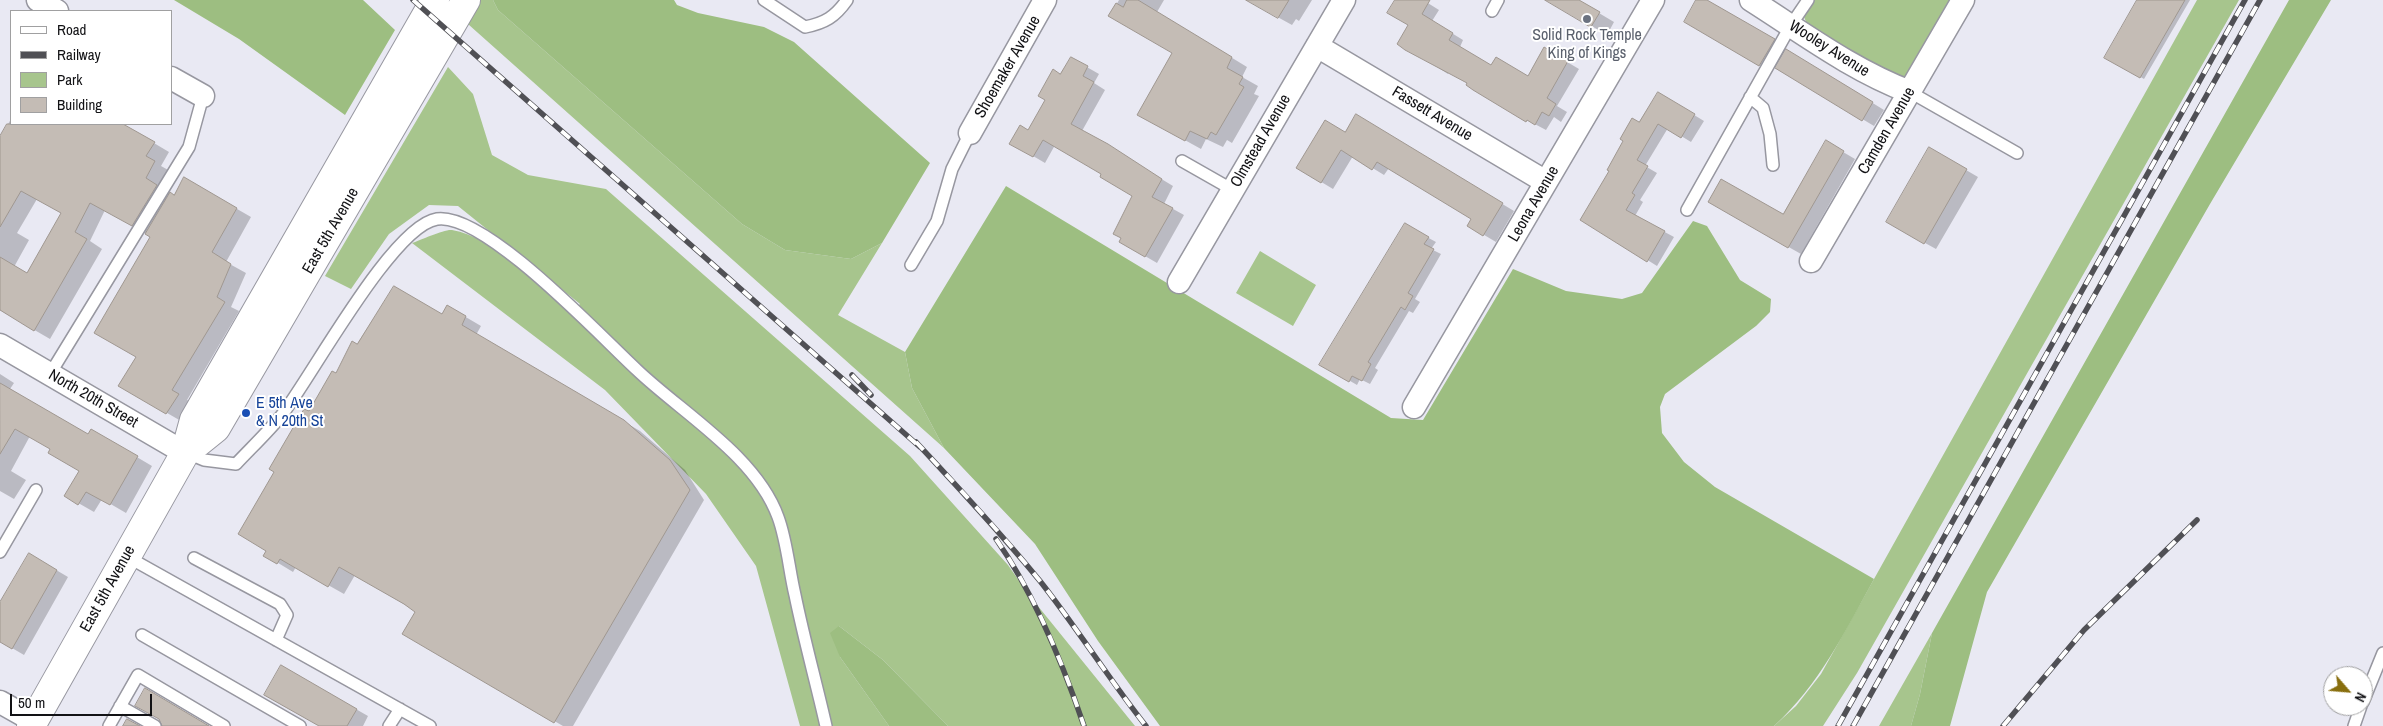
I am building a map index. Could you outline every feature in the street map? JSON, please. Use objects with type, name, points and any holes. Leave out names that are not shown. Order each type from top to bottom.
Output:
[{"type":"main road","name":"East 5th Avenue","points":[[32,723],[185,453],[194,420],[435,0]]},
{"type":"main road","name":"East 5th Avenue","points":[[185,453],[216,428],[466,0]]},
{"type":"street","points":[[38,0],[55,10]]},
{"type":"street","name":"Shoemaker Avenue","points":[[970,133],[1046,0]]},
{"type":"street","name":"Olmstead Avenue","points":[[1180,282],[1344,0]]},
{"type":"street","name":"Leona Avenue","points":[[1414,407],[1653,0]]},
{"type":"street","name":"Wooley Avenue","points":[[1751,0],[1838,57],[1885,82],[1910,92]]},
{"type":"street","name":"Camden Avenue","points":[[1811,261],[1963,0]]},
{"type":"street","name":"Fassett Avenue","points":[[1317,46],[1546,182]]},
{"type":"street","points":[[172,79],[204,96]]},
{"type":"street","name":"North 20th Street","points":[[0,345],[185,453]]},
{"type":"street","points":[[0,702],[32,723]]},
{"type":"lane","points":[[764,0],[805,27],[823,24],[842,8],[847,0]]},
{"type":"lane","points":[[1492,11],[1498,0]]},
{"type":"lane","points":[[1687,210],[1791,25],[1808,0]]},
{"type":"lane","points":[[1910,92],[2017,154]]},
{"type":"lane","points":[[50,374],[189,147],[204,96]]},
{"type":"lane","points":[[1750,97],[1763,108],[1770,134],[1773,165]]},
{"type":"lane","points":[[911,265],[937,221],[952,169],[970,133]]},
{"type":"lane","points":[[1182,161],[1233,190]]},
{"type":"lane","points":[[185,453],[204,460],[236,464],[281,416],[336,331],[385,262],[412,232],[436,219],[461,222],[519,260],[577,312],[638,372],[723,442],[758,483],[778,516],[826,726]]},
{"type":"lane","points":[[0,552],[36,490]]},
{"type":"lane","points":[[126,556],[430,726]]},
{"type":"lane","points":[[194,558],[280,604],[288,615],[276,640]]},
{"type":"lane","points":[[142,635],[300,726]]},
{"type":"lane","points":[[2373,678],[2383,653]]},
{"type":"lane","points":[[109,726],[138,675],[224,726]]},
{"type":"lane","points":[[120,706],[155,726]]},
{"type":"lane","points":[[389,726],[400,708]]},
{"type":"green space","points":[[174,0],[363,0],[395,30],[345,115],[239,39]]},
{"type":"green space","points":[[441,0],[493,0],[498,10],[742,224],[785,250],[851,259],[882,243],[838,315],[905,352],[912,388],[944,448]]},
{"type":"green space","points":[[493,0],[674,0],[677,5],[698,13],[764,27],[794,42],[930,163],[882,243],[851,259],[785,250],[742,224],[498,10]]},
{"type":"green space","points":[[1814,0],[1952,0],[1903,84],[1809,29],[1804,17]]},
{"type":"green space","points":[[2197,0],[2239,0],[1857,673],[1823,726],[1774,726],[1796,706],[1821,674]]},
{"type":"green space","points":[[2289,0],[2331,0],[2210,204],[1987,592],[1950,726],[1911,726],[1920,694],[1932,633]]},
{"type":"green space","points":[[448,67],[473,94],[492,155],[528,175],[606,189],[910,456],[1008,565],[1029,595],[1135,726],[948,726],[883,660],[839,626],[840,657],[889,726],[800,726],[756,566],[706,494],[605,390],[412,243],[448,230],[468,234],[500,252],[571,313],[580,304],[458,206],[429,205],[389,234],[351,289],[325,276]]},
{"type":"green space","points":[[1006,186],[1391,418],[1423,420],[1513,269],[1566,291],[1622,299],[1642,293],[1693,221],[1707,226],[1740,280],[1771,299],[1770,312],[1756,326],[1665,394],[1660,407],[1662,433],[1684,462],[1715,487],[1874,579],[1818,675],[1805,693],[1774,726],[1160,726],[1098,641],[1035,544],[944,448],[912,388],[905,352]]},
{"type":"green space","points":[[1260,251],[1316,285],[1293,326],[1236,293]]},
{"type":"green space","points":[[839,626],[883,660],[948,726],[889,726],[840,657],[830,633]]},
{"type":"green space","points":[[1932,633],[1920,694],[1911,726],[1879,726]]},
{"type":"building","points":[[1127,0],[1138,0],[1232,57],[1227,68],[1243,77],[1239,84],[1244,87],[1216,135],[1211,132],[1207,139],[1190,131],[1185,141],[1137,115],[1172,53],[1108,16],[1116,3],[1123,7]]},
{"type":"building","points":[[1246,0],[1289,0],[1278,18]]},
{"type":"building","points":[[1395,0],[1430,0],[1422,14],[1453,33],[1449,40],[1491,65],[1496,57],[1528,76],[1544,47],[1568,61],[1547,98],[1556,104],[1549,116],[1542,112],[1535,125],[1527,120],[1526,122],[1473,90],[1466,85],[1467,83],[1397,44],[1408,25],[1387,13]]},
{"type":"building","name":"Solid Rock Temple King of Kings","points":[[1545,0],[1579,0],[1600,12],[1591,27]]},
{"type":"building","points":[[1696,0],[1707,0],[1775,39],[1759,66],[1684,22]]},
{"type":"building","points":[[2137,0],[2185,0],[2140,78],[2104,58]]},
{"type":"building","points":[[1786,49],[1873,102],[1862,121],[1775,68]]},
{"type":"building","points":[[1071,57],[1088,66],[1083,76],[1094,82],[1071,124],[1108,144],[1162,179],[1152,197],[1173,208],[1145,257],[1119,242],[1121,238],[1113,234],[1132,196],[1100,177],[1101,174],[1043,140],[1033,157],[1009,144],[1020,125],[1028,130],[1045,100],[1038,96],[1053,69],[1060,74]]},
{"type":"building","points":[[1658,92],[1695,114],[1681,138],[1658,124],[1637,160],[1648,166],[1632,193],[1635,195],[1626,210],[1665,231],[1647,262],[1580,220],[1609,171],[1607,170],[1623,141],[1620,139],[1632,118],[1639,122]]},
{"type":"building","points":[[1356,114],[1503,203],[1483,236],[1467,226],[1471,219],[1377,162],[1372,170],[1341,150],[1321,183],[1296,168],[1325,120],[1345,132]]},
{"type":"building","points":[[7,124],[125,125],[155,142],[146,156],[155,161],[146,178],[157,185],[132,226],[90,203],[75,232],[87,239],[34,331],[0,310],[0,257],[27,273],[61,213],[21,191],[0,227],[0,136]]},
{"type":"building","points":[[1826,140],[1844,151],[1788,248],[1708,202],[1721,179],[1783,214]]},
{"type":"building","points":[[1929,147],[1967,169],[1924,244],[1886,222]]},
{"type":"building","points":[[184,177],[237,208],[212,252],[231,264],[217,297],[225,302],[172,390],[179,394],[166,414],[118,386],[136,357],[94,333],[150,237],[145,234],[170,192],[174,195]]},
{"type":"building","points":[[1405,223],[1429,237],[1424,244],[1434,249],[1408,293],[1413,296],[1405,310],[1401,307],[1368,362],[1371,364],[1362,381],[1352,376],[1349,382],[1319,365]]},
{"type":"building","points":[[394,286],[442,314],[447,305],[466,316],[462,325],[624,420],[670,460],[690,490],[554,723],[402,634],[415,612],[404,604],[339,567],[328,587],[280,559],[277,564],[263,556],[266,551],[238,534],[274,472],[269,469],[304,409],[309,411],[332,371],[336,373],[352,341],[357,344]]},
{"type":"building","points":[[0,383],[88,434],[91,429],[138,456],[110,505],[86,492],[78,505],[64,496],[79,471],[48,453],[50,449],[15,429],[0,454]]},
{"type":"building","points":[[29,553],[57,570],[12,649],[0,642],[0,602]]},
{"type":"building","points":[[281,665],[357,709],[347,726],[319,726],[264,695]]},
{"type":"building","points":[[145,688],[209,726],[162,726],[159,719],[135,706]]},
{"type":"building","points":[[127,719],[140,726],[123,726]]},
{"type":"railway","points":[[413,0],[920,447]]},
{"type":"railway","points":[[1838,726],[2245,0]]},
{"type":"railway","points":[[1853,726],[2260,0]]},
{"type":"railway","points":[[852,375],[871,395]]},
{"type":"railway","points":[[916,442],[995,528],[1040,581],[1146,726]]},
{"type":"railway","points":[[2003,726],[2084,630],[2197,520]]},
{"type":"railway","points":[[996,539],[1023,583],[1046,629],[1084,726]]},
{"type":"place","name":"Solid Rock Temple King of Kings","points":[[1587,19]]},
{"type":"place","name":"E 5th Ave & N 20th St","points":[[246,413]]}]
